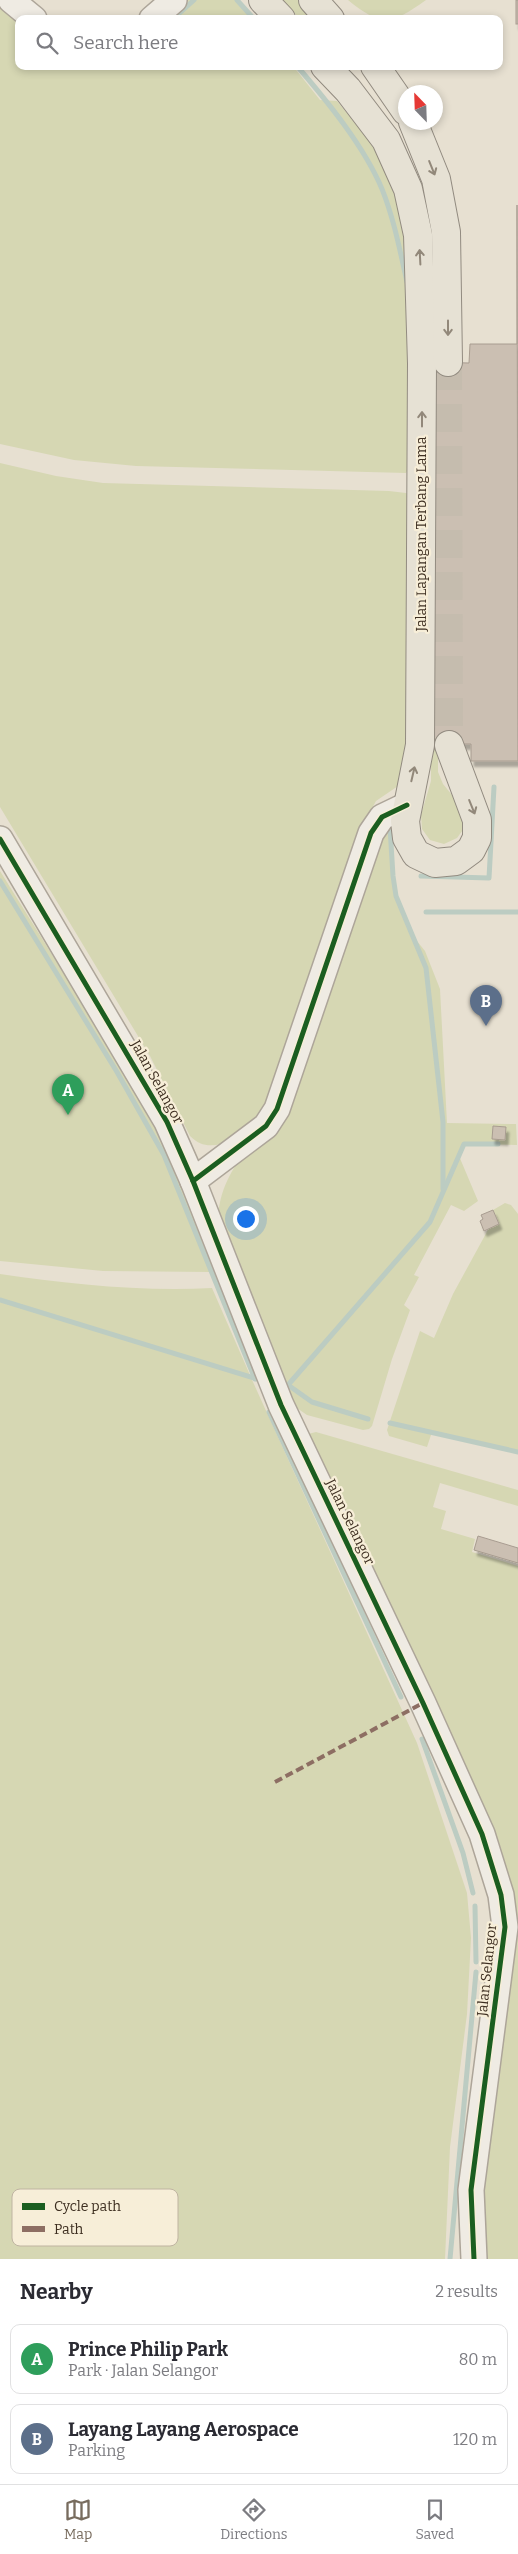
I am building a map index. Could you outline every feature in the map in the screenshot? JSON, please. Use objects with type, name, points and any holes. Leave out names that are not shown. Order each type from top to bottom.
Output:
[{"type":"main road","points":[[263,0],[277,15]]},
{"type":"main road","points":[[313,0],[326,15]]},
{"type":"main road","name":"Jalan Lapangan Terbang Lama","points":[[329,70],[348,90],[386,140],[408,188],[418,235],[422,363],[420,746],[405,821],[407,838],[416,854],[435,863],[456,861],[471,850],[477,838],[477,820],[449,744]]},
{"type":"main road","points":[[378,70],[398,100]]},
{"type":"main road","points":[[397,70],[399,85]]},
{"type":"main road","points":[[416,130],[436,179],[446,232],[448,362]]},
{"type":"street","points":[[11,0],[29,15]]},
{"type":"street","points":[[157,15],[174,0]]},
{"type":"street","points":[[193,1181],[266,1126],[277,1109],[371,833],[382,817],[407,805]]},
{"type":"street","name":"Jalan Selangor","points":[[0,839],[167,1122],[193,1181],[282,1405],[423,1703],[482,1834],[502,1895],[505,1928],[471,2190],[474,2259]]},
{"type":"green space","points":[[0,0],[15,15],[15,70],[296,70],[320,100],[337,101],[375,148],[399,206],[410,265],[409,468],[406,473],[136,466],[74,460],[0,444]]},
{"type":"green space","points":[[186,0],[235,0],[248,15],[168,15]]},
{"type":"green space","points":[[282,0],[298,0],[312,15],[296,15]]},
{"type":"green space","points":[[348,0],[426,0],[402,15],[370,15]]},
{"type":"green space","points":[[0,463],[56,476],[103,483],[389,491],[406,493],[411,496],[411,722],[398,786],[376,801],[370,812],[260,1120],[234,1137],[216,1145],[199,1142],[190,1136],[150,1056],[0,807]]},
{"type":"green space","points":[[431,748],[438,749],[438,772],[443,784],[461,806],[465,827],[457,838],[444,844],[430,840],[422,829],[421,815],[431,781]]},
{"type":"green space","points":[[390,827],[396,896],[412,935],[425,951],[440,989],[447,1123],[516,1124],[517,1145],[464,1144],[459,1156],[478,1201],[464,1211],[451,1205],[414,1275],[419,1277],[404,1305],[410,1310],[392,1359],[372,1426],[369,1429],[363,1430],[307,1415],[294,1406],[218,1222],[220,1203],[225,1185],[245,1152],[376,841]]},
{"type":"green space","points":[[0,871],[142,1099],[215,1263],[210,1272],[103,1271],[0,1261]]},
{"type":"green space","points":[[505,1203],[511,1205],[518,1214],[518,1452],[432,1432],[427,1447],[389,1436],[387,1430],[420,1331],[434,1338],[453,1294],[489,1228],[499,1224],[493,1210]]},
{"type":"green space","points":[[0,1274],[52,1281],[133,1288],[212,1288],[417,1743],[467,1893],[471,1938],[467,2014],[450,2147],[445,2259],[0,2259]]},
{"type":"green space","points":[[316,1432],[518,1490],[518,1506],[440,1483],[433,1507],[446,1511],[441,1529],[475,1539],[472,1552],[518,1566],[518,2259],[482,2259],[481,2206],[512,1910],[304,1435]]},
{"type":"building","points":[[516,0],[518,0],[518,24],[516,24]]},
{"type":"building","points":[[517,205],[518,761],[471,761],[471,744],[424,744],[427,362],[469,363],[470,344],[517,344]]},
{"type":"building","points":[[493,1126],[506,1127],[505,1140],[492,1139]]},
{"type":"building","points":[[493,1210],[499,1224],[484,1231],[480,1221],[483,1219],[481,1215]]},
{"type":"building","points":[[478,1536],[518,1548],[518,1563],[474,1550]]},
{"type":"waterway","points":[[177,15],[194,0]]},
{"type":"waterway","points":[[237,0],[250,15]]},
{"type":"waterway","points":[[300,70],[344,124],[374,173],[390,212],[407,282]]},
{"type":"waterway","points":[[421,876],[489,878],[494,787]]},
{"type":"waterway","points":[[390,827],[396,896],[426,968],[443,1122],[443,1189]]},
{"type":"waterway","points":[[0,881],[117,1072],[164,1155],[255,1379]]},
{"type":"waterway","points":[[426,912],[518,912]]},
{"type":"waterway","points":[[368,1419],[312,1402],[288,1385],[430,1222],[464,1144],[498,1144]]},
{"type":"waterway","points":[[0,1300],[257,1379]]},
{"type":"waterway","points":[[269,1412],[401,1697]]},
{"type":"waterway","points":[[390,1423],[518,1452]]},
{"type":"waterway","points":[[422,1739],[463,1853],[473,1893]]},
{"type":"waterway","points":[[475,1906],[476,1962]]},
{"type":"waterway","points":[[450,2259],[476,1972]]},
{"type":"tunnel","points":[[448,362],[449,745]]},
{"type":"marked path","points":[[275,1782],[423,1703]]},
{"type":"cycle path","points":[[193,1181],[266,1126],[277,1109],[371,833],[382,817],[407,805]]},
{"type":"cycle path","points":[[0,839],[167,1122],[193,1181],[281,1405],[423,1703],[482,1834],[501,1895],[505,1927],[471,2190],[474,2259]]},
{"type":"place","name":"Layang Layang Aerospace","points":[[486,1026]]},
{"type":"place","name":"Prince Philip Park","points":[[68,1115]]}]
